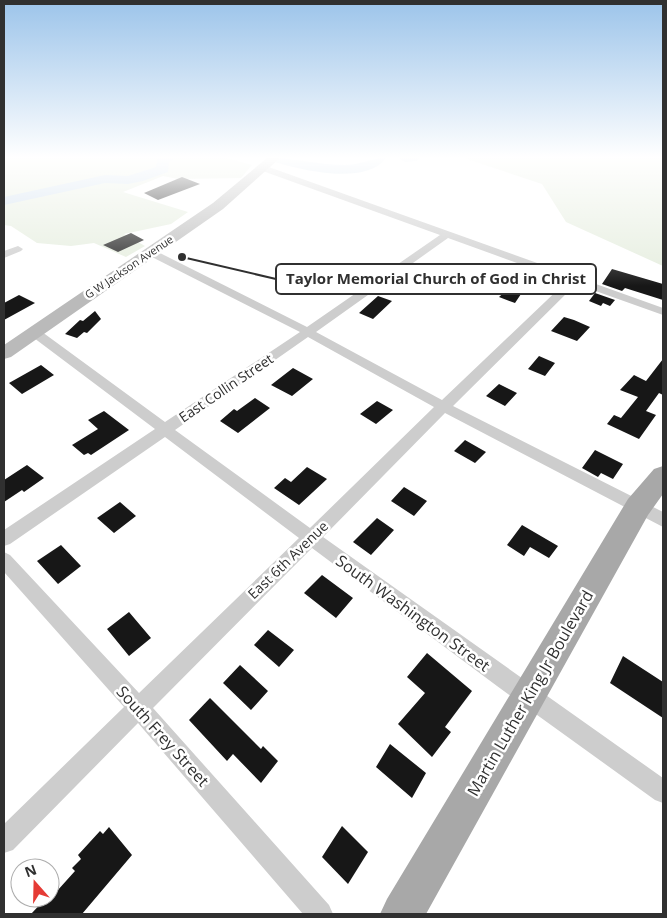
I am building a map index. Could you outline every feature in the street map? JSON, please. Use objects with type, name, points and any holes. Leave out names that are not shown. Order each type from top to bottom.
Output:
[{"type":"main road","name":"Martin Luther King Jr Boulevard","points":[[402,914],[529,698],[651,513],[663,476]]},
{"type":"street","name":"G W Jackson Avenue","points":[[4,353],[224,201]]},
{"type":"street","points":[[360,201],[446,235],[663,312]]},
{"type":"street","name":"East Collin Street","points":[[4,539],[308,332],[446,235]]},
{"type":"street","points":[[4,255],[18,250]]},
{"type":"street","points":[[150,252],[308,332],[444,407],[651,513]]},
{"type":"street","name":"East 6th Avenue","points":[[4,841],[539,312],[574,280]]},
{"type":"street","name":"South Washington Street","points":[[34,332],[529,698],[663,792]]},
{"type":"street","name":"South Frey Street","points":[[4,560],[138,707],[320,914]]},
{"type":"green space","points":[[4,201],[152,201],[188,212],[171,224],[124,234],[145,246],[126,257],[94,243],[71,246],[37,243],[11,226],[4,225]]},
{"type":"green space","points":[[553,201],[663,201],[663,266],[566,222]]},
{"type":"building","points":[[131,233],[144,240],[118,252],[103,245]]},
{"type":"building","points":[[612,269],[663,284],[663,300],[625,288],[622,291],[602,284]]},
{"type":"building","points":[[508,289],[521,294],[515,303],[499,297]]},
{"type":"building","points":[[595,293],[615,300],[610,306],[603,303],[601,306],[589,301]]},
{"type":"building","points":[[19,295],[35,303],[4,320],[4,303]]},
{"type":"building","points":[[378,296],[392,301],[373,319],[359,313]]},
{"type":"building","points":[[95,311],[101,319],[87,333],[84,332],[77,338],[65,334],[80,320],[83,321]]},
{"type":"building","points":[[564,317],[590,327],[577,341],[551,331]]},
{"type":"building","points":[[539,356],[555,363],[545,376],[528,369]]},
{"type":"building","points":[[663,359],[663,395],[659,393],[646,411],[656,415],[639,439],[607,424],[614,415],[621,418],[638,397],[620,390],[634,375],[646,381]]},
{"type":"building","points":[[41,365],[54,375],[22,394],[9,383]]},
{"type":"building","points":[[293,368],[313,379],[292,396],[271,385]]},
{"type":"building","points":[[499,384],[517,393],[505,406],[486,396]]},
{"type":"building","points":[[255,398],[270,408],[238,433],[220,421],[234,409],[237,411]]},
{"type":"building","points":[[377,401],[393,410],[376,424],[360,414]]},
{"type":"building","points":[[104,411],[129,430],[91,455],[88,453],[84,455],[72,445],[98,429],[88,420]]},
{"type":"building","points":[[465,440],[486,452],[475,463],[454,451]]},
{"type":"building","points":[[595,450],[623,464],[613,479],[601,473],[598,477],[582,468]]},
{"type":"building","points":[[27,465],[44,478],[24,492],[22,490],[4,502],[4,480]]},
{"type":"building","points":[[307,467],[327,479],[299,505],[274,488],[285,478],[291,482]]},
{"type":"building","points":[[404,487],[427,501],[414,516],[391,501]]},
{"type":"building","points":[[120,502],[136,516],[114,533],[97,518]]},
{"type":"building","points":[[377,518],[394,530],[371,555],[353,542]]},
{"type":"building","points":[[522,525],[558,546],[549,558],[530,547],[524,556],[507,545]]},
{"type":"building","points":[[61,545],[81,566],[58,584],[37,561]]},
{"type":"building","points":[[322,575],[353,598],[336,618],[304,593]]},
{"type":"building","points":[[129,612],[151,638],[129,656],[107,629]]},
{"type":"building","points":[[268,630],[294,650],[279,667],[254,645]]},
{"type":"building","points":[[427,653],[472,691],[445,727],[451,732],[432,757],[398,724],[425,693],[407,677]]},
{"type":"building","points":[[623,656],[663,682],[663,718],[610,683]]},
{"type":"building","points":[[240,665],[268,691],[251,710],[223,683]]},
{"type":"building","points":[[210,698],[261,749],[263,746],[278,761],[261,783],[233,754],[227,761],[189,720]]},
{"type":"building","points":[[390,744],[426,773],[412,798],[376,767]]},
{"type":"building","points":[[342,826],[368,852],[348,884],[322,857]]},
{"type":"building","points":[[109,827],[132,855],[82,914],[31,914],[37,908],[60,908],[60,888],[75,871],[72,868],[81,859],[78,855],[100,831],[103,834]]},
{"type":"place","name":"Taylor Memorial Church of God in Christ","points":[[182,257]]}]
